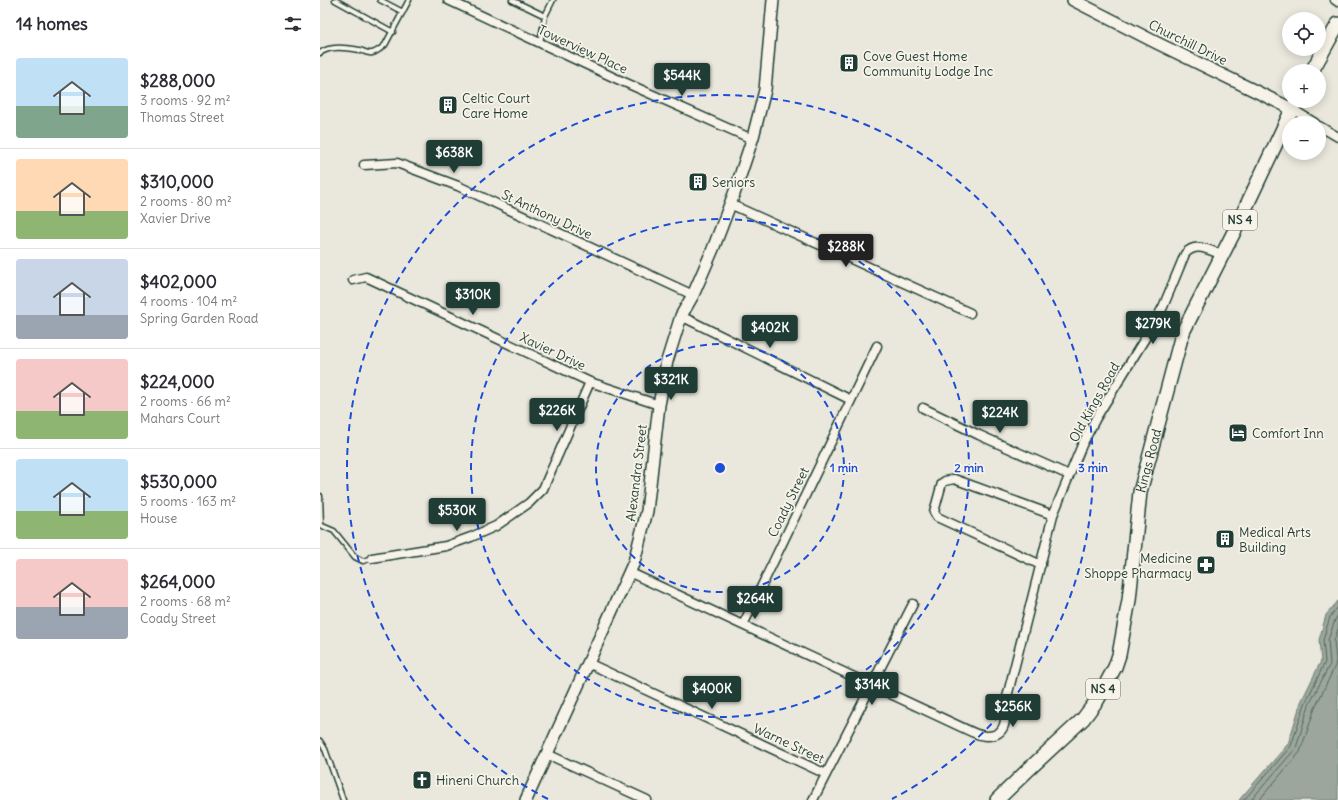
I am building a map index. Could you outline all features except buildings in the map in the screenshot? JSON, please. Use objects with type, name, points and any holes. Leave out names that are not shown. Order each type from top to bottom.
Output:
[{"type":"main road","name":"Alexandra Street","points":[[529,797],[630,572],[638,548],[647,511],[659,405],[667,361],[681,316],[713,249],[752,139],[765,90],[773,0]]},
{"type":"main road","name":"Churchill Drive","points":[[1073,0],[1092,4],[1108,19],[1282,100]]},
{"type":"main road","points":[[1316,64],[1338,24]]},
{"type":"main road","name":"Kings Road","points":[[997,800],[1084,720],[1098,699],[1115,667],[1119,655],[1130,600],[1140,492],[1184,330],[1293,108]]},
{"type":"street","name":"Towerview Place","points":[[448,0],[752,139]]},
{"type":"street","points":[[1334,0],[1338,2]]},
{"type":"street","points":[[1298,108],[1307,116]]},
{"type":"street","points":[[1326,130],[1338,138]]},
{"type":"street","name":"St Anthony Drive","points":[[364,165],[397,164],[458,186],[692,295]]},
{"type":"street","points":[[730,204],[970,313]]},
{"type":"street","name":"Old Kings Road","points":[[630,572],[981,736],[989,736],[997,733],[1001,730],[1005,722],[1006,701],[1041,565],[1052,515],[1082,445],[1096,418],[1141,345],[1162,307],[1185,254],[1191,249],[1200,247],[1222,255]]},
{"type":"street","name":"Xavier Drive","points":[[353,280],[366,277],[590,382],[659,405]]},
{"type":"street","points":[[681,316],[851,400]]},
{"type":"street","name":"Coady Street","points":[[743,625],[876,346]]},
{"type":"street","points":[[372,558],[446,546],[465,540],[496,526],[529,503],[543,489],[590,382]]},
{"type":"street","points":[[923,408],[968,430],[1069,475]]},
{"type":"street","points":[[1041,565],[937,517],[934,512],[934,506],[942,483],[954,479],[1052,515]]},
{"type":"street","points":[[813,800],[912,604]]},
{"type":"street","name":"Warne Street","points":[[588,663],[826,774]]},
{"type":"street","points":[[547,754],[647,800]]},
{"type":"lane","points":[[335,0],[393,32]]},
{"type":"lane","points":[[380,0],[402,12]]},
{"type":"lane","points":[[320,53],[326,49],[341,48],[361,50],[371,53],[379,50],[385,45],[393,32],[409,0]]},
{"type":"lane","points":[[512,0],[545,16]]},
{"type":"lane","points":[[540,43],[545,16],[552,0]]},
{"type":"lane","points":[[320,496],[321,525],[334,531],[355,557],[363,561],[372,558]]},
{"type":"lane","points":[[320,742],[325,749],[344,800]]},
{"type":"water","points":[[1338,601],[1338,800],[1239,800],[1288,744],[1301,702],[1321,661],[1319,640],[1326,615]]},
{"type":"place","name":"Cove Guest Home Community Lodge Inc","points":[[849,63]]},
{"type":"place","name":"Celtic Court Care Home","points":[[448,105]]},
{"type":"place","name":"Seniors","points":[[698,182]]},
{"type":"place","name":"Comfort Inn","points":[[1238,433]]},
{"type":"place","name":"Medical Arts Building","points":[[1225,539]]},
{"type":"place","name":"Medicine Shoppe Pharmacy","points":[[1206,565]]},
{"type":"place","name":"Hineni Church","points":[[422,780]]}]
